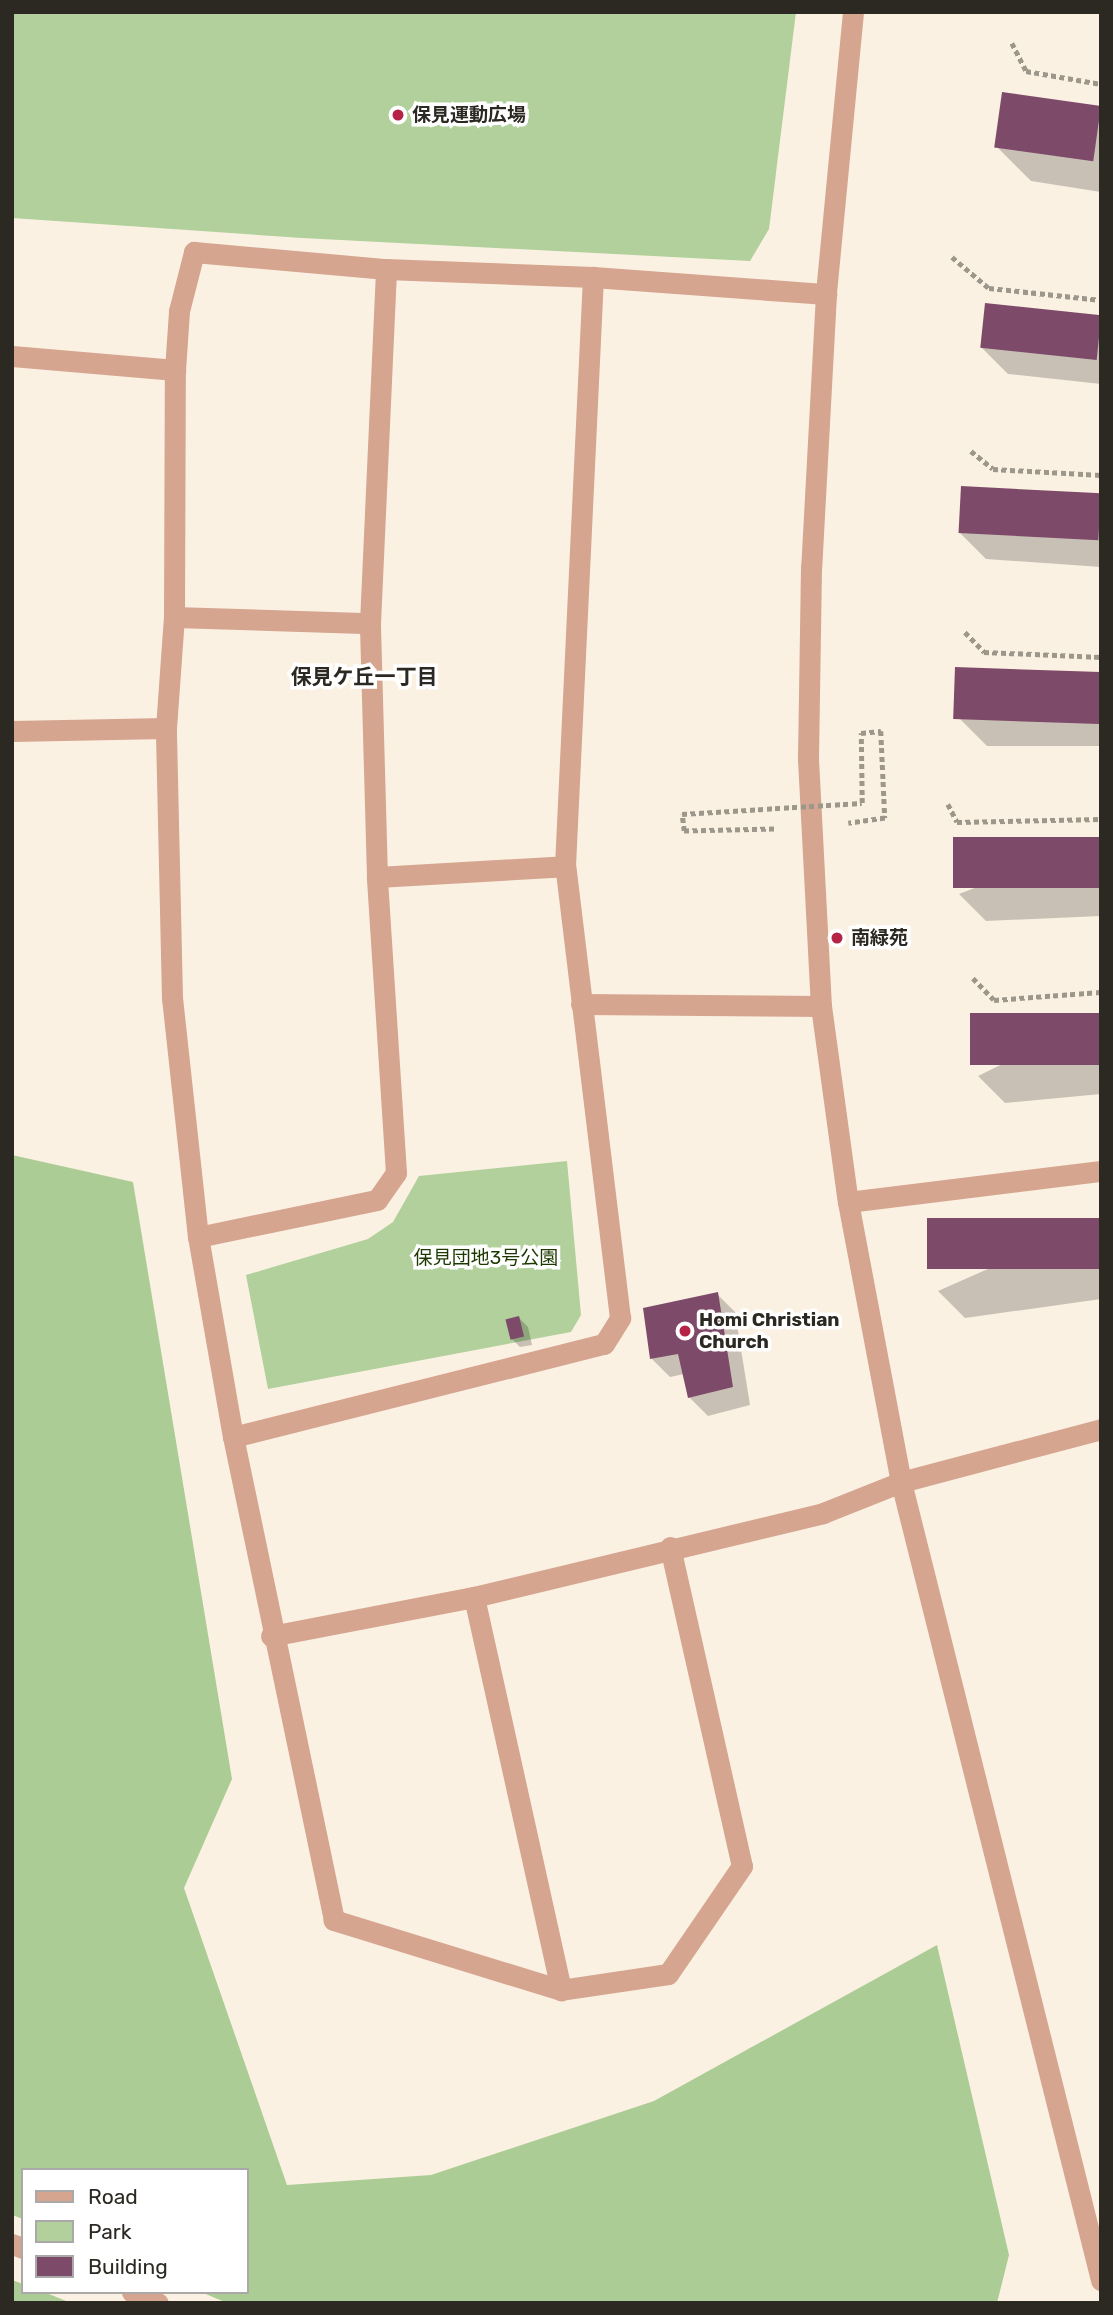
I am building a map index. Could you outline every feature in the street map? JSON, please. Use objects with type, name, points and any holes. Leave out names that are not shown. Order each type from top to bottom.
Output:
[{"type":"street","points":[[853,12],[826,294],[811,568],[808,759],[821,1006],[848,1202],[901,1482],[1101,2280]]},
{"type":"street","points":[[670,1547],[742,1866],[668,1974],[561,1990],[334,1920],[271,1636],[233,1437],[198,1237],[172,998],[166,728],[174,617],[175,370],[179,311],[194,253],[386,269],[593,277],[826,294]]},
{"type":"street","points":[[198,1237],[377,1200],[396,1173],[377,877],[370,623],[386,269]]},
{"type":"street","points":[[233,1437],[604,1344],[620,1318],[565,866],[593,277]]},
{"type":"street","points":[[12,356],[175,370]]},
{"type":"street","points":[[174,617],[370,623]]},
{"type":"street","points":[[12,731],[166,728]]},
{"type":"street","points":[[377,877],[565,866]]},
{"type":"street","points":[[581,1004],[821,1006]]},
{"type":"street","points":[[848,1202],[1101,1171]]},
{"type":"street","points":[[271,1636],[474,1597],[670,1547],[849,1506],[901,1482],[1101,1429]]},
{"type":"street","points":[[474,1597],[561,1990]]},
{"type":"street","points":[[137,2294],[158,2303]]},
{"type":"path","points":[[1012,43],[1026,71],[1101,84]]},
{"type":"path","points":[[952,257],[989,288],[1101,300]]},
{"type":"path","points":[[971,451],[993,468],[1101,475]]},
{"type":"path","points":[[965,632],[984,652],[1101,657]]},
{"type":"path","points":[[774,829],[684,831],[682,814],[862,803],[861,733],[881,731],[885,818],[848,823]]},
{"type":"path","points":[[948,804],[957,822],[1101,819]]},
{"type":"path","points":[[973,978],[994,1000],[1101,992]]},
{"type":"green space","name":"保見運動広場","points":[[12,12],[796,12],[769,229],[750,261],[302,238],[12,218]]},
{"type":"green space","points":[[12,1155],[133,1182],[232,1779],[184,1888],[287,2185],[431,2175],[654,2101],[937,1945],[1009,2255],[997,2303],[227,2303],[206,2294],[248,2294],[248,2168],[21,2168],[21,2218],[12,2215]]},
{"type":"green space","name":"保見団地3号公園","points":[[567,1161],[581,1315],[571,1332],[268,1389],[246,1275],[368,1239],[393,1222],[419,1176]]},
{"type":"green space","points":[[12,2280],[21,2283],[21,2294],[49,2294],[71,2303],[12,2303]]},
{"type":"building","points":[[1002,92],[1101,106],[1093,161],[994,147]]},
{"type":"building","points":[[985,303],[1101,315],[1097,360],[980,348]]},
{"type":"building","points":[[961,486],[1101,493],[1098,540],[959,533]]},
{"type":"building","points":[[955,667],[1101,672],[1099,724],[953,719]]},
{"type":"building","points":[[953,837],[1101,837],[1101,888],[953,888]]},
{"type":"building","points":[[970,1013],[1101,1013],[1101,1065],[970,1065]]},
{"type":"building","points":[[927,1218],[1101,1218],[1101,1269],[927,1269]]},
{"type":"building","name":"Homi Christian Church","points":[[718,1292],[733,1387],[688,1398],[678,1354],[650,1359],[643,1308]]},
{"type":"building","points":[[519,1316],[524,1336],[510,1340],[505,1319]]},
{"type":"place","name":"保見運動広場","points":[[398,115]]},
{"type":"place","name":"南緑苑","points":[[837,938]]},
{"type":"place","name":"Homi Christian Church","points":[[685,1331]]},
{"type":"district","name":"保見ケ丘一丁目","points":[[364,677]]}]
